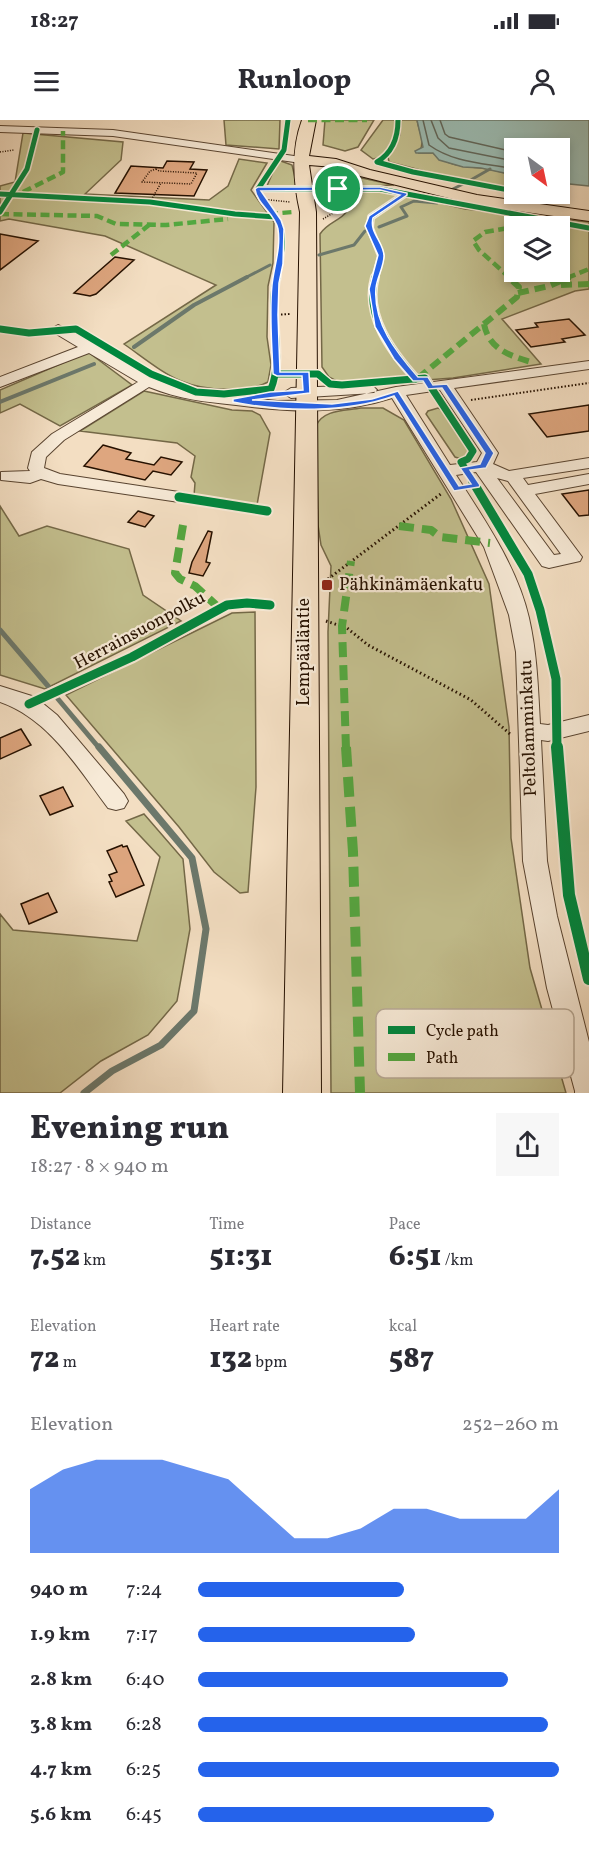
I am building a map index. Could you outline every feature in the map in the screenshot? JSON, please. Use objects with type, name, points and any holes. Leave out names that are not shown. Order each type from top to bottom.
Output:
[{"type":"main road","name":"Lempääläntie","points":[[302,1093],[307,210],[314,185],[303,132],[309,120]]},
{"type":"main road","name":"Lempääläntie","points":[[308,157],[317,120]]},
{"type":"main road","points":[[308,157],[477,200],[589,216]]},
{"type":"street","points":[[113,134],[115,120]]},
{"type":"street","points":[[0,129],[113,134],[235,151],[308,157]]},
{"type":"street","points":[[58,329],[149,381],[186,394],[236,400],[373,401],[396,392],[589,364]]},
{"type":"street","points":[[0,382],[91,347]]},
{"type":"street","points":[[39,474],[36,462],[45,447],[149,381]]},
{"type":"street","points":[[444,386],[490,453],[481,466],[451,480]]},
{"type":"street","name":"Peltolamminkatu","points":[[396,392],[493,547],[519,615],[526,652],[535,861],[544,916],[566,1009]]},
{"type":"street","points":[[481,466],[512,476],[589,463]]},
{"type":"street","points":[[481,466],[549,562],[573,557],[512,476]]},
{"type":"street","points":[[7,476],[30,478],[39,474],[179,498]]},
{"type":"street","points":[[523,491],[589,479]]},
{"type":"street","points":[[0,694],[29,704],[47,720],[86,761],[116,801]]},
{"type":"street","points":[[529,739],[589,723]]},
{"type":"street","name":"Peltolamminkatu","points":[[574,1038],[589,1091]]},
{"type":"path","points":[[0,153],[14,150]]},
{"type":"path","points":[[156,170],[197,173],[191,184],[161,183],[142,182],[150,171],[156,170]]},
{"type":"path","points":[[150,202],[161,183]]},
{"type":"path","points":[[267,189],[258,189],[261,199],[272,212]]},
{"type":"path","points":[[261,199],[328,217],[339,206],[341,200],[337,189]]},
{"type":"path","points":[[140,202],[162,204]]},
{"type":"path","points":[[274,303],[274,327]]},
{"type":"path","points":[[456,402],[589,383]]},
{"type":"path","points":[[327,585],[328,578],[444,492],[451,480]]},
{"type":"path","points":[[326,613],[326,622],[347,628],[368,645],[471,700],[501,728],[529,739]]},
{"type":"shaded area","points":[[224,120],[280,120],[279,149],[226,145]]},
{"type":"shaded area","points":[[325,120],[374,120],[358,147],[345,151],[323,145]]},
{"type":"shaded area","points":[[383,120],[396,120],[395,135],[383,157],[373,159],[361,150]]},
{"type":"shaded area","points":[[401,120],[417,120],[422,140],[419,153],[433,153],[444,161],[456,165],[504,172],[504,188],[463,181],[389,162],[388,157],[400,135]]},
{"type":"shaded area","points":[[23,133],[123,142],[121,160],[85,194],[209,200],[228,186],[239,159],[267,163],[251,190],[274,222],[273,263],[268,286],[267,337],[271,365],[268,382],[256,387],[236,389],[218,389],[188,384],[163,372],[124,344],[216,285],[105,236],[9,219],[0,221],[0,186],[15,182]]},
{"type":"shaded area","points":[[278,160],[292,165],[297,186],[267,186]]},
{"type":"shaded area","points":[[330,166],[362,178],[394,185],[342,187]]},
{"type":"shaded area","points":[[354,191],[388,191],[465,209],[532,216],[504,216],[504,282],[570,282],[570,220],[589,222],[589,289],[575,291],[502,319],[541,364],[453,378],[346,386],[329,377],[322,367],[320,234],[345,214],[350,202],[349,193]]},
{"type":"shaded area","points":[[88,352],[132,385],[60,426],[20,404],[0,413],[0,390]]},
{"type":"shaded area","points":[[144,391],[232,410],[252,411],[260,415],[270,433],[257,505],[194,496],[195,483],[191,477],[195,456],[177,443],[80,431]]},
{"type":"shaded area","points":[[383,408],[404,420],[451,499],[489,584],[509,727],[511,838],[530,968],[542,1009],[376,1009],[376,1078],[562,1078],[566,1093],[331,1093],[328,632],[331,566],[321,545],[318,525],[316,426],[324,416],[342,411]]},
{"type":"shaded area","points":[[438,408],[445,411],[471,451],[465,460],[455,457],[426,414]]},
{"type":"shaded area","points":[[0,506],[19,536],[47,526],[129,549],[143,595],[181,621],[45,689],[0,675]]},
{"type":"shaded area","points":[[255,612],[256,787],[248,892],[240,893],[214,872],[179,827],[66,695],[232,613]]},
{"type":"shaded area","points":[[144,814],[183,859],[190,929],[177,1001],[148,1035],[101,1061],[60,1093],[0,1093],[0,914],[13,930],[137,941],[160,857],[126,821]]},
{"type":"water","points":[[417,120],[589,120],[589,186],[570,184],[570,138],[504,138],[504,173],[463,167],[439,160],[433,153],[416,153],[415,151],[423,147]]},
{"type":"building","points":[[167,161],[194,162],[190,169],[207,170],[194,196],[115,193],[131,166],[163,168]]},
{"type":"building","points":[[0,234],[38,241],[0,270]]},
{"type":"building","points":[[115,257],[134,260],[96,294],[90,296],[74,293]]},
{"type":"building","points":[[569,319],[585,335],[562,339],[565,342],[531,347],[516,330],[538,327],[535,323]]},
{"type":"building","points":[[589,405],[589,431],[547,437],[529,414]]},
{"type":"building","points":[[103,445],[131,453],[126,459],[154,465],[161,457],[182,462],[171,475],[153,471],[145,480],[84,466]]},
{"type":"building","points":[[589,490],[589,515],[579,516],[562,494]]},
{"type":"building","points":[[138,511],[154,516],[145,527],[128,522]]},
{"type":"building","points":[[208,531],[212,532],[206,562],[210,563],[203,576],[189,573],[192,562]]},
{"type":"building","points":[[21,729],[31,745],[0,759],[0,738]]},
{"type":"building","points":[[63,787],[73,806],[50,815],[40,796]]},
{"type":"building","points":[[122,845],[127,846],[144,885],[116,897],[109,882],[112,881],[109,875],[117,872],[107,851]]},
{"type":"building","points":[[48,893],[57,912],[29,924],[21,904]]},
{"type":"waterway","points":[[469,181],[490,169]]},
{"type":"waterway","points":[[451,190],[463,184]]},
{"type":"waterway","points":[[379,227],[407,216],[401,207],[414,201],[437,203]]},
{"type":"waterway","points":[[319,255],[354,245],[365,231]]},
{"type":"waterway","points":[[245,278],[270,265]]},
{"type":"waterway","points":[[134,347],[194,305],[247,277]]},
{"type":"waterway","points":[[0,402],[94,364]]},
{"type":"waterway","points":[[0,630],[48,686]]},
{"type":"waterway","points":[[58,699],[100,749]]},
{"type":"waterway","points":[[84,1093],[112,1071],[161,1045],[194,1011],[206,929],[192,858],[99,747]]},
{"type":"marked path","points":[[308,120],[367,120]]},
{"type":"marked path","points":[[23,192],[63,172],[63,131]]},
{"type":"marked path","points":[[269,214],[293,212]]},
{"type":"marked path","points":[[0,214],[97,216],[116,224],[166,225],[228,219]]},
{"type":"marked path","points":[[111,255],[149,225]]},
{"type":"marked path","points":[[504,229],[485,232],[473,241],[479,250],[504,273]]},
{"type":"marked path","points":[[518,293],[549,286],[589,269]]},
{"type":"marked path","points":[[418,378],[517,297],[519,287],[514,282]]},
{"type":"marked path","points":[[561,285],[589,284]]},
{"type":"marked path","points":[[484,324],[486,333],[495,346],[534,363]]},
{"type":"marked path","points":[[183,525],[175,573],[180,579],[195,586],[219,608]]},
{"type":"marked path","points":[[399,526],[431,530],[440,537],[490,543]]},
{"type":"marked path","points":[[351,561],[342,626],[343,711],[353,852],[360,1093]]},
{"type":"cycle path","points":[[0,329],[29,333],[76,329],[151,374],[196,392],[224,394],[271,389],[277,374],[274,315],[275,283],[280,264],[281,229],[278,220],[259,195],[258,189],[284,150],[288,120]]},
{"type":"cycle path","points":[[398,120],[398,134],[385,157],[377,162],[413,172],[504,189]]},
{"type":"cycle path","points":[[0,212],[27,169],[37,130]]},
{"type":"cycle path","points":[[258,189],[380,189],[589,228]]},
{"type":"cycle path","points":[[0,194],[150,202],[235,214],[276,217]]},
{"type":"cycle path","points":[[405,194],[371,217],[370,228],[381,256],[373,284],[373,302],[379,326],[391,349],[416,379]]},
{"type":"cycle path","points":[[277,374],[318,374],[330,384],[342,385],[425,378],[473,451],[468,459],[461,462],[498,520],[528,574],[540,610],[556,679],[557,750],[569,895],[589,979]]},
{"type":"cycle path","points":[[179,497],[267,511]]},
{"type":"cycle path","name":"Herrainsuonpolku","points":[[29,704],[132,657],[227,605],[247,603],[270,605]]},
{"type":"place","name":"Pähkinämäenkatu","points":[[327,585]]},
{"type":"route","points":[[258,189],[338,189],[380,189],[405,194],[371,217],[368,226],[381,255],[373,289],[378,327],[396,357],[416,379],[425,378],[431,387],[444,386],[490,453],[483,466],[464,468],[476,485],[457,489],[396,392],[373,401],[332,406],[268,404],[236,400],[306,393],[306,374],[277,374],[274,358],[274,315],[275,283],[280,264],[281,229],[278,220],[259,195],[258,189]]}]
